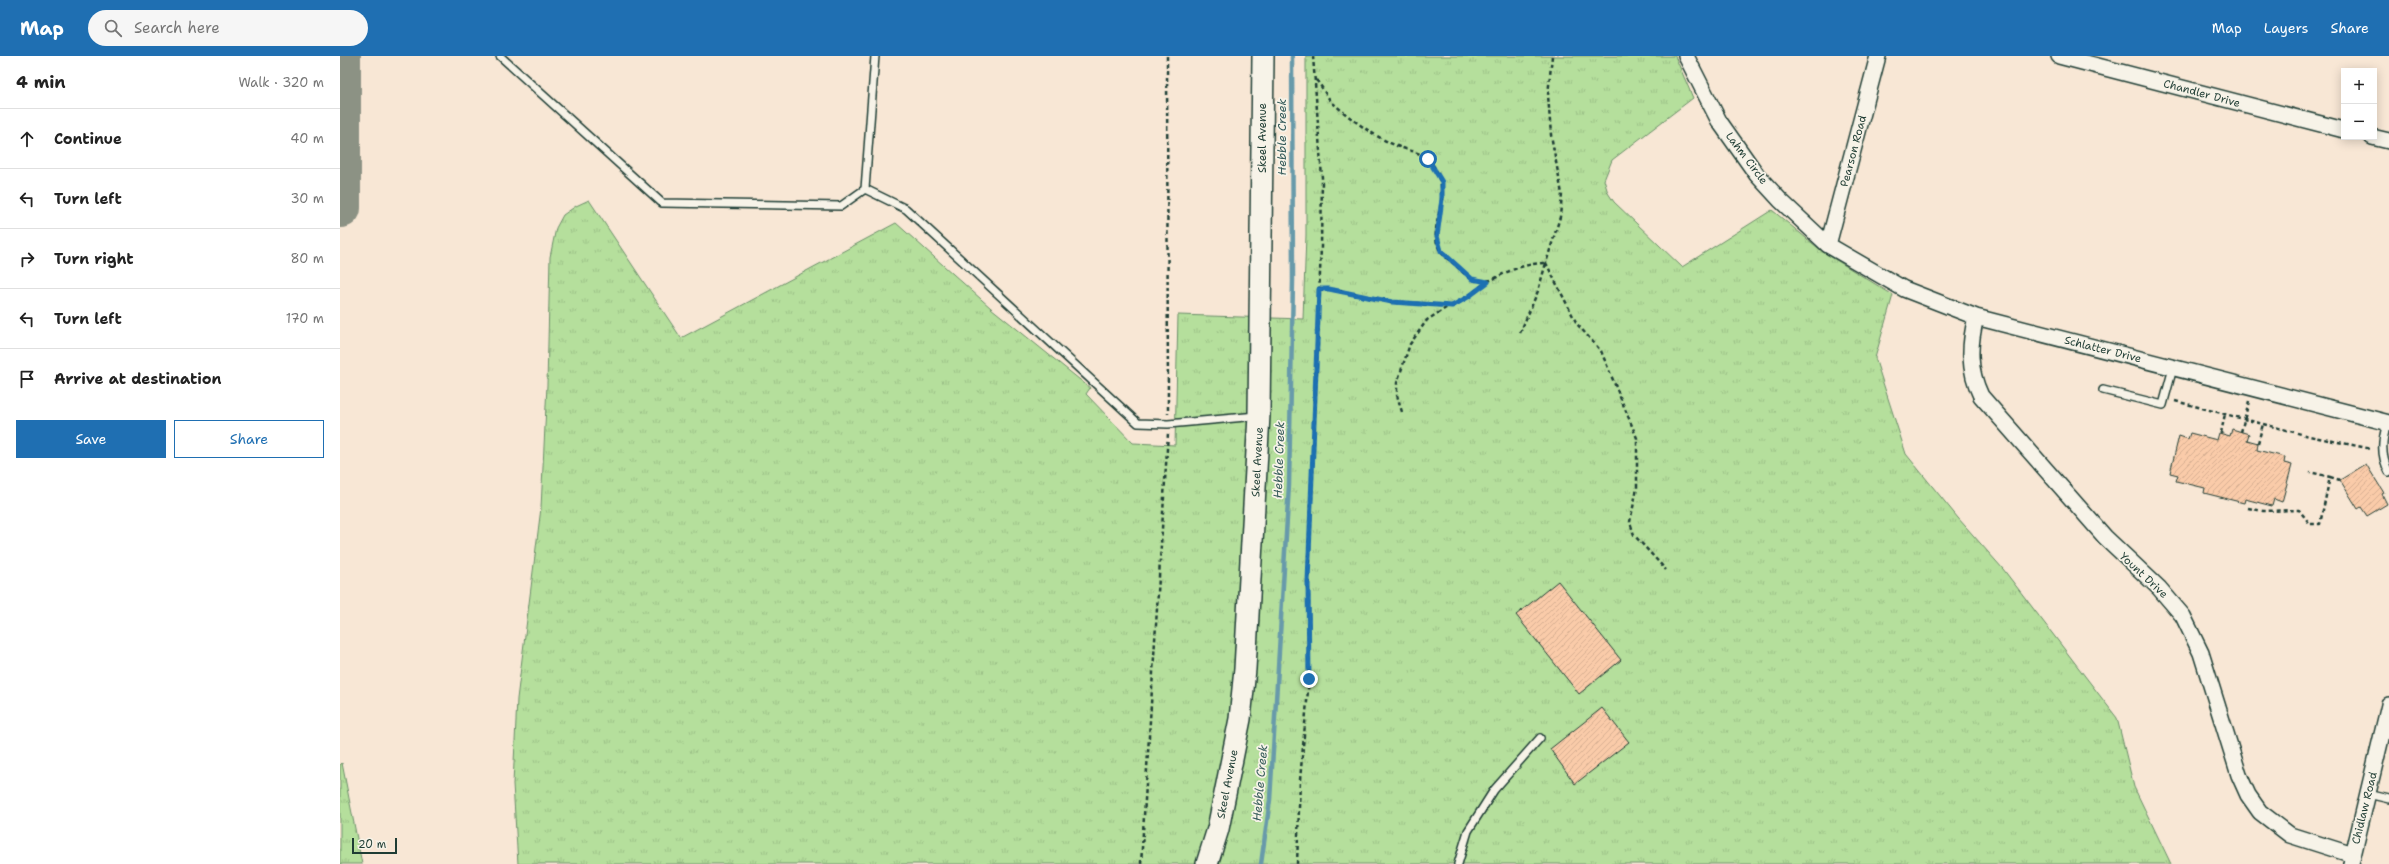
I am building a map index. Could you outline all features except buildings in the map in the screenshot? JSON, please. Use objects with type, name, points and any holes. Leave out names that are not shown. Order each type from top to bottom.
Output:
[{"type":"street","name":"Skeel Avenue","points":[[1207,864],[1218,829],[1240,719],[1245,669],[1259,415],[1263,56]]},
{"type":"street","name":"Lahm Circle","points":[[1686,56],[1702,92],[1736,147],[1780,200],[1828,245]]},
{"type":"street","name":"Pearson Road","points":[[1828,245],[1878,56]]},
{"type":"street","name":"Chandler Drive","points":[[2059,56],[2341,129]]},
{"type":"street","points":[[2377,138],[2389,142]]},
{"type":"street","name":"Schlatter Drive","points":[[1828,245],[1904,289],[1976,317],[2388,423]]},
{"type":"street","name":"Yount Drive","points":[[1976,317],[1970,340],[1971,367],[1981,396],[2105,537],[2159,588],[2182,616],[2201,653],[2239,775],[2248,795],[2265,816],[2285,832],[2352,860]]},
{"type":"street","name":"Chidlaw Road","points":[[2352,860],[2368,794],[2386,733],[2389,705]]},
{"type":"lane","points":[[500,56],[662,203],[841,206],[865,189]]},
{"type":"lane","points":[[865,189],[875,56]]},
{"type":"lane","points":[[865,189],[906,209],[1138,423],[1168,424],[1259,415]]},
{"type":"lane","points":[[2103,390],[2163,405],[2173,368]]},
{"type":"lane","points":[[2388,423],[2383,435],[2382,451],[2384,462],[2389,472]]},
{"type":"lane","points":[[1458,864],[1468,831],[1494,790],[1540,738]]},
{"type":"lane","points":[[2368,794],[2389,799]]},
{"type":"path","points":[[1141,864],[1168,424],[1167,56]]},
{"type":"path","points":[[1297,864],[1300,780],[1309,679],[1308,582],[1322,178],[1313,56]]},
{"type":"path","points":[[1520,333],[1538,291],[1560,217],[1562,194],[1550,135],[1548,95],[1552,56]]},
{"type":"path","points":[[1315,80],[1323,87],[1333,103],[1356,121],[1397,146],[1416,152],[1428,159],[1442,182],[1442,199],[1437,236],[1441,251],[1472,279],[1488,282]]},
{"type":"path","points":[[1402,412],[1396,395],[1397,383],[1410,344],[1427,320],[1449,306],[1464,300],[1488,282],[1524,266],[1546,262]]},
{"type":"path","points":[[1546,262],[1577,324],[1601,351],[1636,438],[1637,488],[1630,522],[1634,535],[1666,570]]},
{"type":"path","points":[[1319,289],[1329,289],[1392,302],[1449,306]]},
{"type":"path","points":[[2241,432],[2252,388]]},
{"type":"path","points":[[2175,401],[2263,424],[2382,451]]},
{"type":"path","points":[[2221,433],[2225,414]]},
{"type":"path","points":[[2258,443],[2263,424]]},
{"type":"path","points":[[2310,472],[2340,480]]},
{"type":"path","points":[[2248,508],[2263,511],[2299,510],[2310,524],[2320,524],[2330,477]]},
{"type":"green space","points":[[1306,56],[1675,56],[1693,98],[1612,160],[1604,180],[1608,193],[1614,202],[1682,267],[1772,210],[1823,252],[1893,295],[1875,358],[1906,454],[1958,518],[2003,569],[2117,718],[2134,787],[2171,864],[518,864],[513,784],[517,699],[541,508],[547,385],[550,257],[556,228],[563,215],[576,206],[589,200],[681,338],[896,223],[991,308],[1090,388],[1086,394],[1133,443],[1175,445],[1178,315],[1303,319],[1306,235]]},
{"type":"green space","points":[[342,763],[362,864],[340,864],[340,765]]},
{"type":"waterway","name":"Hebble Creek","points":[[1261,864],[1270,800],[1289,485],[1293,281],[1292,56]]},
{"type":"taxiway","points":[[341,56],[341,208]]},
{"type":"route","points":[[1309,679],[1308,582],[1319,289],[1329,289],[1392,302],[1452,306],[1476,292],[1488,282],[1472,279],[1447,258],[1438,245],[1437,222],[1441,209],[1443,188],[1442,182],[1428,159]]}]
